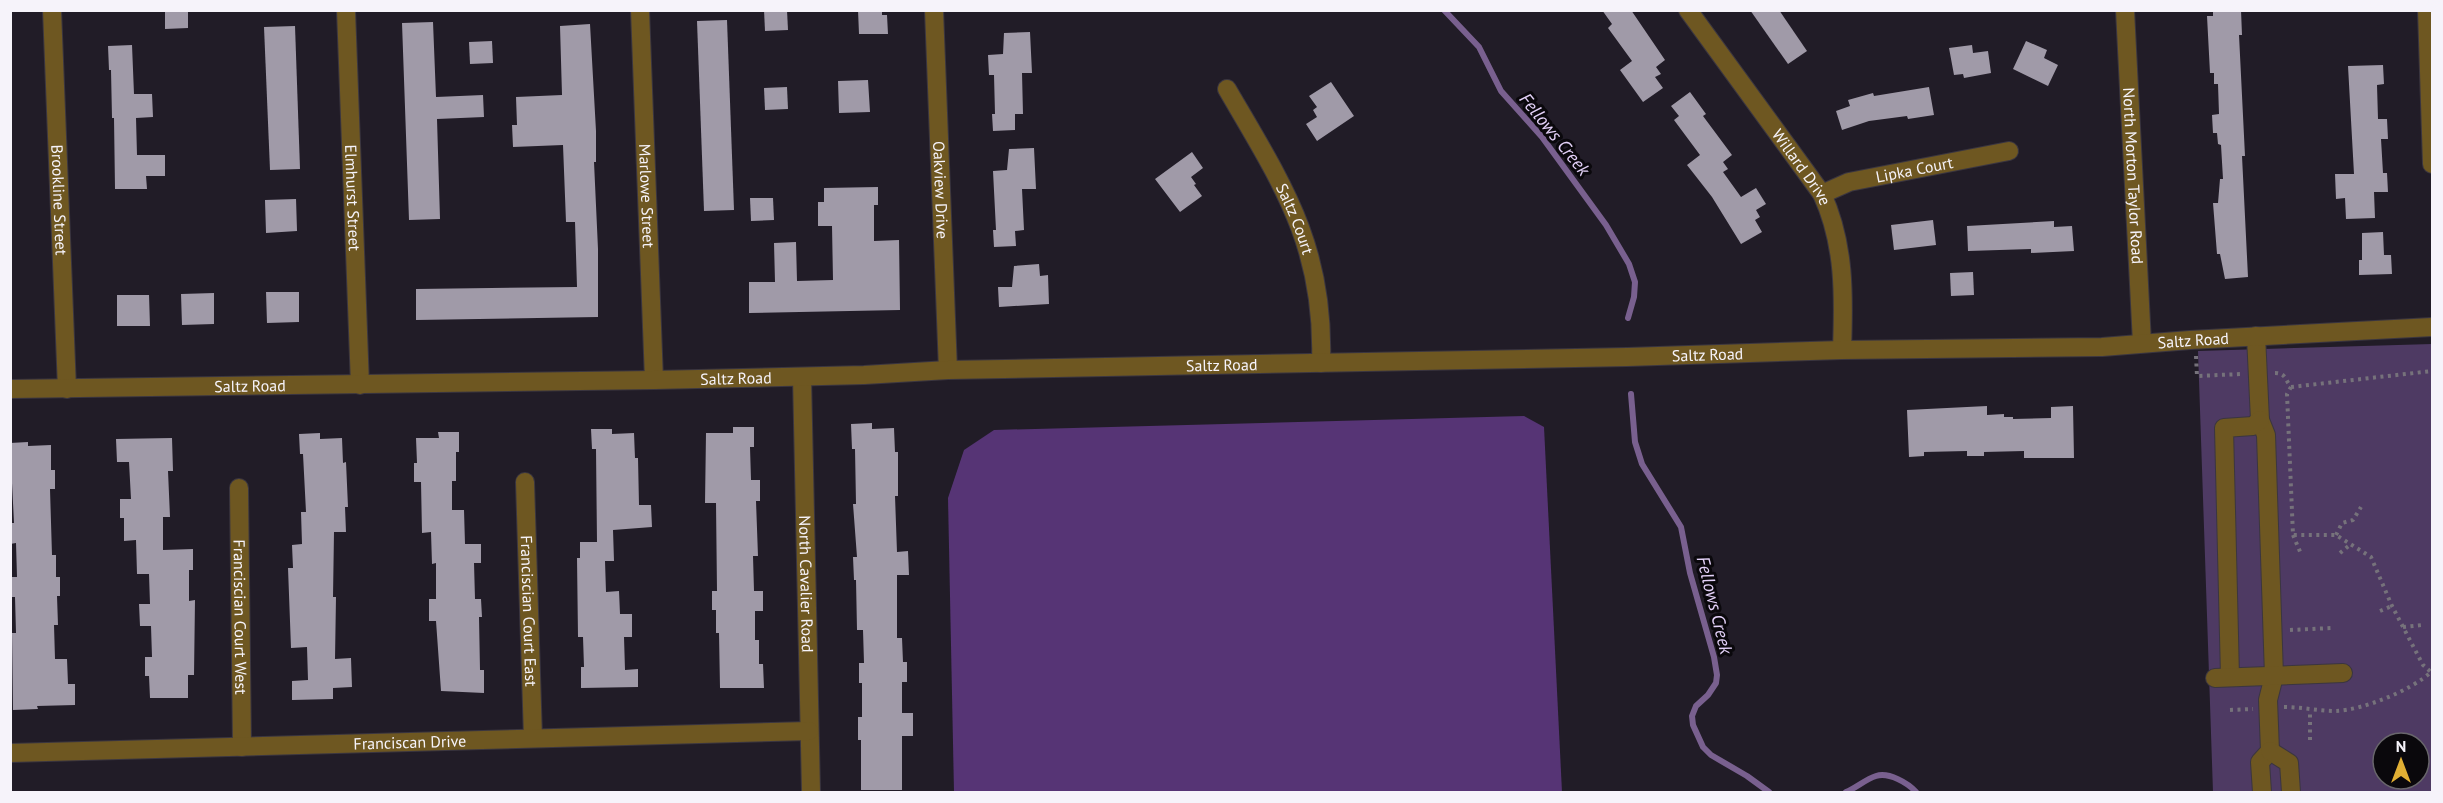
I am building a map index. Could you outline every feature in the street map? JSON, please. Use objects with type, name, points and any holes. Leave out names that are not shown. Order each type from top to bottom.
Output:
[{"type":"street","name":"Brookline Street","points":[[52,10],[67,389]]},
{"type":"street","name":"Elmhurst Street","points":[[346,10],[360,385]]},
{"type":"street","name":"Marlowe Street","points":[[640,10],[654,380]]},
{"type":"street","name":"Oakview Drive","points":[[934,10],[948,370]]},
{"type":"street","name":"Willard Drive","points":[[1688,10],[1822,194],[1833,219],[1839,251],[1843,315],[1842,350]]},
{"type":"street","name":"North Morton Taylor Road","points":[[2125,10],[2142,344]]},
{"type":"street","points":[[2427,10],[2433,164]]},
{"type":"street","name":"Saltz Court","points":[[1227,89],[1285,191],[1308,245],[1320,302],[1321,363]]},
{"type":"street","name":"Lipka Court","points":[[1822,194],[1849,182],[2009,151]]},
{"type":"street","name":"Saltz Road","points":[[10,389],[654,380],[802,377],[948,370],[1842,350],[2102,347],[2433,327]]},
{"type":"street","points":[[2256,336],[2260,420],[2266,435],[2274,676],[2268,708],[2270,751],[2260,762],[2262,792]]},
{"type":"street","name":"North Cavalier Road","points":[[802,377],[811,792]]},
{"type":"street","points":[[2260,420],[2253,426],[2224,428],[2223,678],[2343,673]]},
{"type":"street","name":"Franciscian Court East","points":[[525,482],[533,738]]},
{"type":"street","name":"Franciscian Court West","points":[[239,488],[242,747]]},
{"type":"street","name":"Franciscan Drive","points":[[10,753],[809,731]]},
{"type":"street","points":[[2270,751],[2289,763],[2291,792]]},
{"type":"path","points":[[2196,349],[2197,376],[2280,373],[2286,377],[2291,387]]},
{"type":"path","points":[[2301,554],[2293,535],[2287,393],[2291,387],[2433,371]]},
{"type":"path","points":[[2336,534],[2342,524],[2353,520],[2361,507]]},
{"type":"path","points":[[2230,710],[2288,707],[2310,710],[2355,708],[2422,681],[2432,673],[2422,665],[2392,606],[2371,557],[2336,534],[2293,535]]},
{"type":"path","points":[[2340,553],[2351,544]]},
{"type":"path","points":[[2380,610],[2392,606]]},
{"type":"path","points":[[2403,627],[2422,624]]},
{"type":"path","points":[[2290,630],[2331,628]]},
{"type":"path","points":[[2310,710],[2310,740]]},
{"type":"shaded area","points":[[2432,344],[2432,792],[2213,792],[2198,351]]},
{"type":"shaded area","points":[[1524,416],[1544,427],[1562,792],[954,792],[948,498],[964,450],[994,430]]},
{"type":"building","points":[[165,10],[188,10],[188,28],[165,29]]},
{"type":"building","points":[[764,10],[787,10],[788,30],[765,31]]},
{"type":"building","points":[[858,10],[882,10],[882,15],[887,15],[888,34],[859,34]]},
{"type":"building","points":[[1602,10],[1631,10],[1665,60],[1656,67],[1661,74],[1655,77],[1663,88],[1643,102],[1620,70],[1632,61],[1608,28],[1612,24]]},
{"type":"building","points":[[1750,10],[1779,10],[1807,51],[1788,64]]},
{"type":"building","points":[[2213,10],[2241,10],[2242,35],[2239,35],[2245,156],[2242,156],[2248,277],[2225,279],[2220,254],[2217,254],[2213,203],[2218,203],[2220,179],[2223,179],[2221,145],[2218,144],[2217,133],[2213,133],[2212,115],[2219,114],[2218,84],[2214,84],[2214,73],[2210,73],[2207,16],[2213,16]]},
{"type":"building","points":[[727,20],[734,210],[704,211],[697,21]]},
{"type":"building","points":[[433,22],[436,97],[483,95],[484,117],[437,119],[440,219],[409,220],[402,23]]},
{"type":"building","points":[[590,24],[596,131],[596,162],[594,162],[598,317],[416,320],[416,289],[577,287],[575,222],[566,222],[563,145],[513,147],[512,125],[517,125],[516,97],[562,95],[560,26]]},
{"type":"building","points":[[295,26],[300,169],[270,170],[264,27]]},
{"type":"building","points":[[1030,32],[1032,73],[1022,73],[1023,114],[1015,114],[1015,130],[993,131],[994,75],[989,75],[988,55],[1003,54],[1004,33]]},
{"type":"building","points":[[492,41],[493,63],[470,64],[469,42]]},
{"type":"building","points":[[2026,41],[2047,50],[2044,58],[2058,65],[2048,86],[2013,69]]},
{"type":"building","points":[[132,45],[134,94],[152,94],[153,117],[136,118],[137,155],[165,155],[165,176],[146,176],[147,189],[115,189],[114,118],[112,118],[108,46]]},
{"type":"building","points":[[1972,45],[1973,53],[1988,51],[1991,73],[1964,78],[1963,74],[1954,75],[1949,48]]},
{"type":"building","points":[[2383,65],[2384,84],[2377,85],[2378,119],[2387,119],[2388,139],[2381,139],[2383,173],[2387,173],[2388,192],[2374,192],[2375,218],[2346,219],[2345,198],[2336,199],[2335,174],[2354,174],[2348,66]]},
{"type":"building","points":[[868,80],[870,112],[839,113],[838,81]]},
{"type":"building","points":[[1331,82],[1354,116],[1317,141],[1306,124],[1317,117],[1313,110],[1317,107],[1309,96]]},
{"type":"building","points":[[787,87],[788,109],[765,110],[764,88]]},
{"type":"building","points":[[1929,87],[1934,115],[1869,121],[1842,130],[1836,111],[1850,106],[1848,100],[1873,93],[1874,96]]},
{"type":"building","points":[[1690,92],[1706,114],[1703,116],[1732,155],[1723,162],[1728,169],[1723,172],[1741,197],[1756,188],[1766,204],[1756,210],[1760,217],[1755,220],[1762,232],[1741,244],[1712,197],[1687,165],[1700,155],[1674,120],[1679,116],[1671,106]]},
{"type":"building","points":[[1034,148],[1036,189],[1022,189],[1024,230],[1015,231],[1016,246],[994,247],[993,230],[996,230],[993,171],[1007,170],[1009,149]]},
{"type":"building","points":[[1192,152],[1203,168],[1191,177],[1202,196],[1180,212],[1155,179]]},
{"type":"building","points":[[878,187],[878,205],[874,205],[874,241],[899,240],[900,310],[749,313],[749,282],[775,282],[774,243],[796,242],[797,281],[833,280],[832,226],[818,226],[818,202],[824,202],[824,188]]},
{"type":"building","points":[[750,198],[773,198],[774,220],[751,221]]},
{"type":"building","points":[[296,199],[297,231],[266,233],[265,200]]},
{"type":"building","points":[[1933,220],[1936,245],[1894,250],[1891,225]]},
{"type":"building","points":[[2054,221],[2054,227],[2072,226],[2074,251],[2031,253],[2031,249],[1968,251],[1967,226]]},
{"type":"building","points":[[2383,232],[2384,255],[2391,255],[2392,274],[2359,275],[2359,260],[2362,260],[2362,233]]},
{"type":"building","points":[[1039,264],[1040,276],[1048,275],[1049,304],[999,307],[998,287],[1012,287],[1014,266]]},
{"type":"building","points":[[1973,272],[1974,295],[1951,296],[1950,273]]},
{"type":"building","points":[[266,292],[299,292],[299,322],[267,323]]},
{"type":"building","points":[[214,293],[214,324],[182,325],[181,294]]},
{"type":"building","points":[[117,295],[149,295],[150,326],[117,326]]},
{"type":"building","points":[[1987,406],[1987,415],[2004,414],[2004,417],[2013,417],[2013,419],[2051,418],[2051,407],[2073,406],[2074,458],[2024,458],[2024,451],[1984,452],[1984,456],[1967,456],[1967,451],[1924,452],[1924,456],[1909,457],[1907,410]]},
{"type":"building","points":[[872,423],[872,429],[894,428],[895,452],[898,452],[898,496],[895,496],[897,552],[908,551],[909,575],[897,575],[897,638],[902,638],[903,662],[907,662],[907,682],[902,682],[902,713],[913,713],[913,736],[902,736],[902,790],[861,790],[861,740],[858,740],[858,717],[862,717],[862,683],[859,683],[859,663],[864,663],[863,630],[857,630],[856,580],[854,580],[853,557],[857,557],[853,504],[856,504],[855,449],[852,449],[851,424]]},
{"type":"building","points":[[733,427],[754,427],[754,447],[750,447],[751,480],[760,480],[760,501],[756,501],[758,556],[753,556],[754,591],[763,591],[763,611],[755,611],[755,640],[759,640],[759,664],[763,664],[764,688],[720,688],[719,633],[716,633],[716,610],[712,610],[712,591],[717,591],[716,503],[705,503],[706,433],[733,433]]},
{"type":"building","points":[[591,429],[612,429],[612,434],[634,433],[635,458],[638,458],[639,505],[651,505],[652,527],[613,530],[614,561],[605,561],[606,592],[619,591],[620,614],[632,614],[632,637],[624,637],[625,670],[638,669],[638,687],[581,688],[581,667],[584,667],[583,637],[578,637],[577,558],[580,558],[580,542],[597,542],[596,449],[592,449]]},
{"type":"building","points":[[438,432],[459,432],[456,481],[452,481],[452,510],[464,510],[465,544],[481,544],[481,563],[474,563],[475,599],[481,599],[480,670],[484,670],[484,693],[441,691],[436,621],[429,621],[429,599],[436,599],[436,563],[432,564],[431,532],[422,533],[421,482],[414,482],[414,463],[417,463],[416,438],[439,438]]},
{"type":"building","points":[[320,433],[320,439],[342,438],[343,463],[346,462],[348,507],[345,507],[346,532],[334,532],[333,597],[336,597],[335,659],[351,658],[352,687],[333,688],[333,699],[292,700],[292,681],[308,680],[307,647],[291,648],[288,568],[293,568],[292,545],[302,544],[301,512],[306,512],[303,454],[300,454],[299,434]]},
{"type":"building","points":[[172,438],[173,471],[168,471],[170,517],[163,517],[163,550],[193,549],[193,570],[189,570],[189,601],[195,600],[194,675],[188,675],[188,698],[150,698],[149,676],[145,676],[145,657],[152,657],[151,626],[140,626],[139,604],[150,604],[149,574],[137,574],[136,540],[124,541],[124,518],[120,518],[120,499],[131,499],[129,462],[117,462],[116,439]]},
{"type":"building","points":[[28,442],[28,446],[51,445],[51,470],[55,470],[55,489],[50,489],[52,555],[56,555],[56,577],[60,577],[60,596],[57,596],[58,625],[54,625],[55,659],[67,659],[68,684],[75,684],[75,705],[37,706],[38,709],[13,710],[12,633],[16,633],[15,597],[11,597],[11,577],[17,577],[16,543],[10,544],[10,523],[14,523],[10,443]]},
{"type":"waterway","name":"Fellows Creek","points":[[1444,10],[1479,47],[1501,91],[1542,137],[1606,225],[1629,264],[1635,282],[1634,297],[1628,318]]},
{"type":"waterway","name":"Fellows Creek","points":[[1631,394],[1635,442],[1642,464],[1681,527],[1690,573],[1714,657],[1716,683],[1708,695],[1696,706],[1692,716],[1693,725],[1703,747],[1711,755],[1769,792]]},
{"type":"waterway","name":"Fellows Creek","points":[[1846,792],[1872,777],[1881,775],[1898,779],[1916,792]]}]
